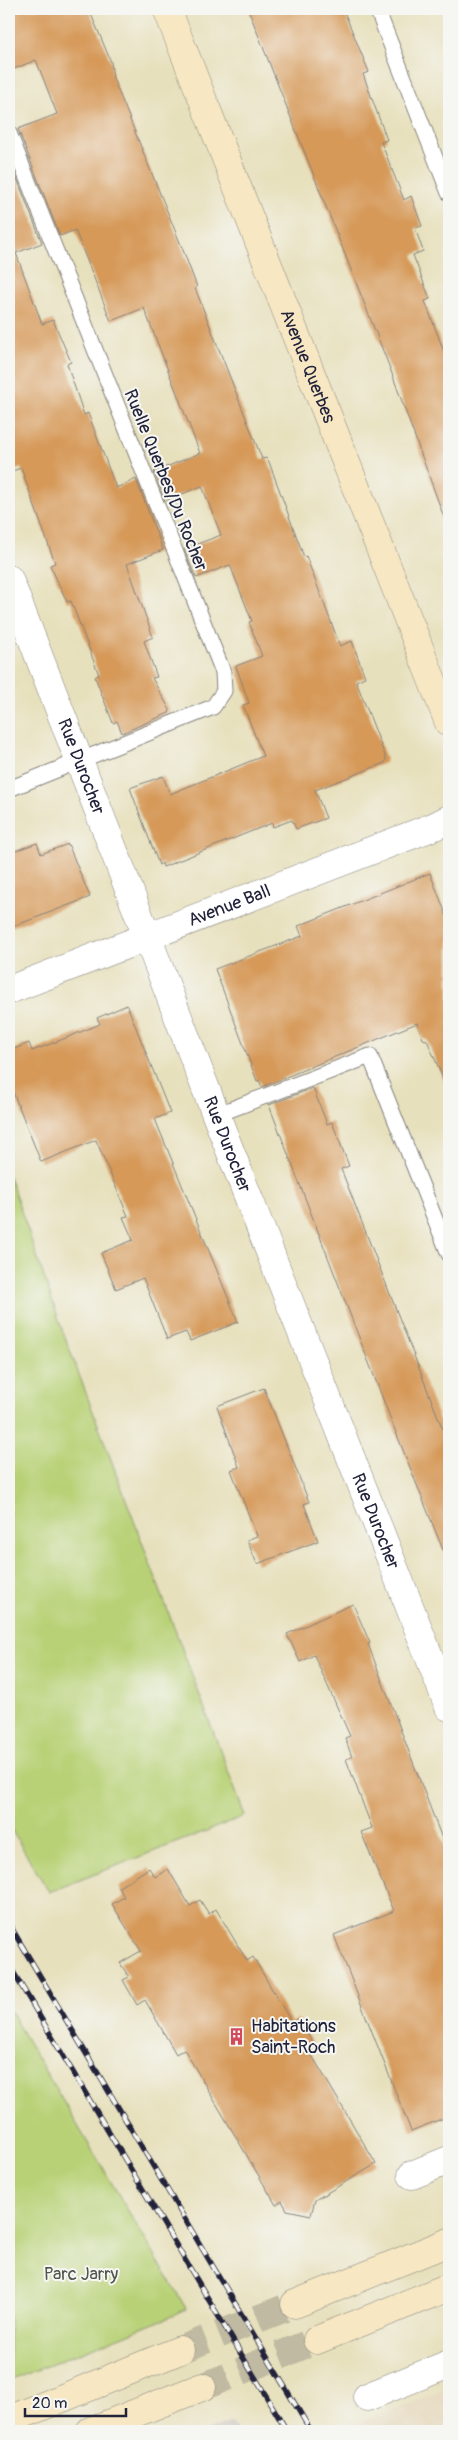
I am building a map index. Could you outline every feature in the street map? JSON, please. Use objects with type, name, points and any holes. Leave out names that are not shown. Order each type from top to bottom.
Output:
[{"type":"street","name":"Avenue Querbes","points":[[167,9],[449,723]]},
{"type":"street","name":"Rue Durocher","points":[[9,580],[146,937],[449,1708]]},
{"type":"street","name":"Avenue Ball","points":[[9,990],[449,819]]},
{"type":"street","points":[[412,2175],[449,2160]]},
{"type":"street","points":[[295,2304],[449,2242]]},
{"type":"street","points":[[317,2340],[449,2287]]},
{"type":"street","points":[[9,2420],[180,2350]]},
{"type":"street","points":[[368,2397],[449,2364]]},
{"type":"street","points":[[90,2431],[202,2387]]},
{"type":"lane","points":[[377,9],[449,193]]},
{"type":"lane","name":"Ruelle Querbes/Du Rocher","points":[[9,133],[222,672],[224,691],[213,707],[9,789]]},
{"type":"lane","points":[[216,1115],[370,1056],[449,1254]]},
{"type":"shaded area","points":[[449,2389],[449,2431],[356,2431],[352,2425]]},
{"type":"shaded area","points":[[231,2421],[238,2431],[206,2431]]},
{"type":"green space","points":[[9,1176],[63,1332],[245,1816],[49,1892],[9,1826]]},
{"type":"green space","name":"Parc Jarry","points":[[9,2010],[187,2310],[9,2381]]},
{"type":"building","points":[[9,9],[89,9],[111,62],[113,78],[183,250],[197,287],[195,288],[262,459],[266,458],[269,462],[304,557],[306,556],[340,646],[352,641],[365,677],[356,681],[386,758],[385,763],[315,790],[326,818],[296,829],[292,820],[273,827],[272,823],[163,867],[162,863],[159,865],[130,788],[163,776],[170,794],[263,756],[243,705],[249,703],[236,666],[262,656],[249,622],[252,621],[230,565],[196,578],[184,549],[221,535],[202,486],[165,501],[154,472],[200,453],[144,308],[111,321],[75,230],[60,236],[18,129],[57,114],[36,60],[9,71]]},
{"type":"building","points":[[248,9],[343,9],[369,72],[363,74],[387,140],[381,142],[404,200],[411,196],[422,226],[415,228],[423,251],[413,255],[430,299],[425,301],[449,365],[449,522],[446,523],[391,371]]},
{"type":"building","points":[[9,158],[42,243],[16,253],[42,324],[53,320],[71,362],[67,364],[84,415],[88,413],[116,488],[136,479],[163,550],[127,564],[153,637],[144,641],[157,677],[152,678],[170,710],[169,713],[122,733],[117,721],[113,723],[95,677],[99,675],[71,601],[67,602],[50,565],[55,563],[21,468],[9,472]]},
{"type":"building","points":[[37,843],[41,854],[68,844],[90,897],[9,928],[9,853]]},
{"type":"building","points":[[430,873],[449,922],[449,1093],[427,1040],[423,1039],[417,1023],[262,1087],[259,1080],[257,1081],[215,969],[302,936],[298,926]]},
{"type":"building","points":[[127,1005],[170,1113],[155,1119],[238,1322],[190,1341],[186,1332],[167,1339],[143,1278],[116,1289],[101,1253],[133,1240],[123,1217],[128,1216],[96,1140],[41,1162],[9,1082],[9,1051],[29,1043],[32,1051],[66,1038],[100,1024],[97,1018]]},
{"type":"building","points":[[313,1088],[327,1124],[332,1122],[349,1166],[341,1169],[449,1445],[449,1559],[447,1560],[269,1105]]},
{"type":"building","points":[[264,1388],[309,1502],[304,1504],[318,1541],[257,1564],[247,1540],[257,1536],[231,1470],[239,1467],[217,1406]]},
{"type":"building","points":[[353,1604],[370,1643],[368,1644],[449,1857],[449,2116],[411,2131],[334,1935],[394,1911],[361,1832],[372,1828],[346,1759],[352,1757],[345,1738],[350,1736],[314,1655],[300,1662],[287,1634]]},
{"type":"building","name":"Habitations Saint-Roch","points":[[149,1868],[155,1877],[168,1869],[190,1906],[200,1900],[209,1914],[216,1909],[247,1961],[253,1957],[292,2023],[298,2019],[313,2043],[307,2047],[376,2164],[315,2200],[311,2215],[287,2210],[282,2201],[276,2205],[184,2049],[176,2054],[145,2000],[137,2005],[123,1980],[129,1977],[120,1963],[141,1951],[112,1904],[124,1897],[119,1887]]},
{"type":"tunnel","points":[[180,2350],[295,2304]]},
{"type":"tunnel","points":[[202,2387],[317,2340]]},
{"type":"railway","points":[[9,1924],[311,2431]]},
{"type":"railway","points":[[9,1965],[287,2431]]},
{"type":"place","name":"Habitations Saint-Roch","points":[[237,2036]]}]
